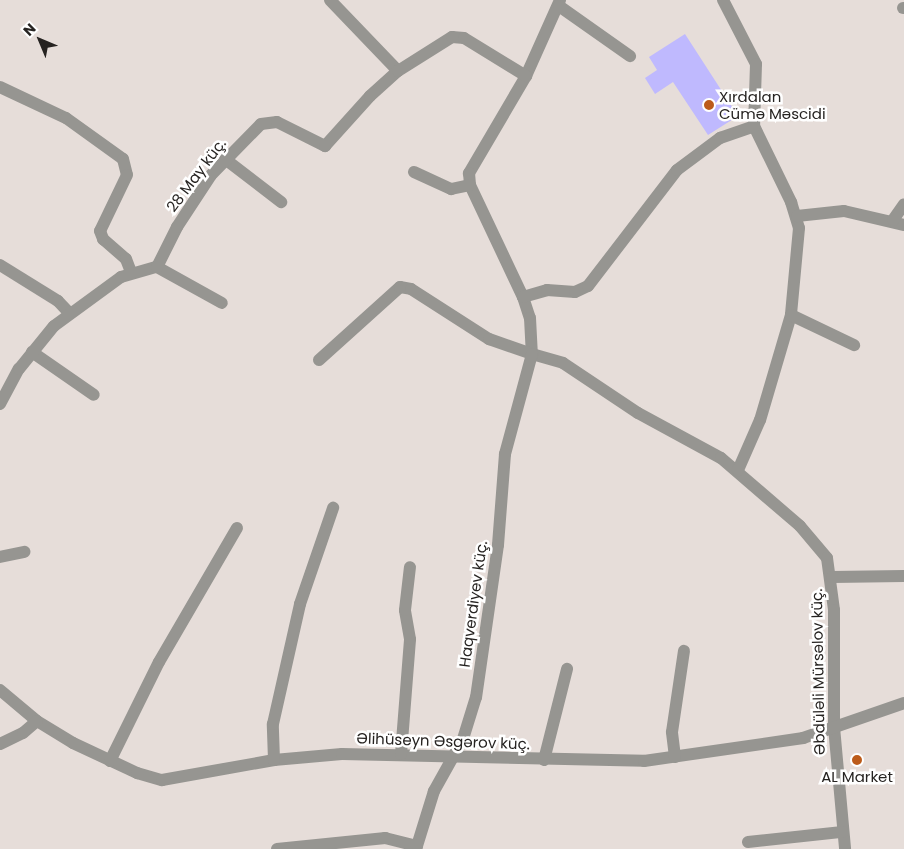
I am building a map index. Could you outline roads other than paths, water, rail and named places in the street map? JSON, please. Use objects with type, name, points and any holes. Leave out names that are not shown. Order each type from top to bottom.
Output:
[{"type":"street","points":[[330,0],[398,71]]},
{"type":"street","points":[[723,0],[756,64],[754,126],[797,216],[798,249],[791,315],[760,420],[738,470]]},
{"type":"street","points":[[532,354],[530,318],[523,297],[470,185],[473,164],[526,76],[560,3],[630,56]]},
{"type":"street","name":"28 May küç.","points":[[157,267],[177,227],[225,159],[269,121],[325,146],[370,96],[398,71],[452,37],[464,38],[526,76]]},
{"type":"street","points":[[0,87],[66,118],[123,159],[127,174],[100,231],[103,239],[126,259],[131,272]]},
{"type":"street","points":[[523,297],[547,290],[575,292],[588,286],[677,170],[720,138],[754,126]]},
{"type":"street","points":[[225,159],[281,202]]},
{"type":"street","points":[[414,172],[451,190],[470,185]]},
{"type":"street","points":[[797,216],[844,211],[899,222],[904,204]]},
{"type":"street","points":[[0,265],[58,301],[69,313]]},
{"type":"street","points":[[0,404],[32,352],[69,313],[131,272],[157,267],[222,303]]},
{"type":"street","name":"Əbdüləli Mürsəlov küç.","points":[[318,360],[400,287],[411,289],[489,339],[563,363],[738,470],[818,546],[832,577],[834,727],[845,849]]},
{"type":"street","points":[[791,315],[854,345]]},
{"type":"street","points":[[32,352],[94,394]]},
{"type":"street","name":"Haqverdiyev küç.","points":[[416,848],[434,791],[454,758],[476,697],[498,545],[507,438],[532,354]]},
{"type":"street","points":[[274,760],[272,724],[300,604],[333,508]]},
{"type":"street","points":[[110,761],[159,662],[237,528]]},
{"type":"street","points":[[0,557],[24,552]]},
{"type":"street","points":[[401,754],[410,639],[406,610],[410,567]]},
{"type":"street","points":[[832,577],[904,576]]},
{"type":"street","points":[[675,757],[672,732],[684,652]]},
{"type":"street","points":[[544,760],[567,668]]},
{"type":"street","name":"Əlihüseyn Əsgərov küç.","points":[[0,690],[37,721],[110,761],[162,780],[274,760],[342,754],[401,754],[454,758],[544,760],[675,757],[772,745],[834,727],[904,703]]},
{"type":"street","points":[[0,744],[23,733],[37,721]]},
{"type":"street","points":[[748,842],[842,832]]},
{"type":"street","points":[[277,849],[385,838],[416,848]]},
{"type":"place","name":"Xırdalan Cümə Məscidi","points":[[709,105]]},
{"type":"place","name":"AL Market","points":[[857,760]]}]
